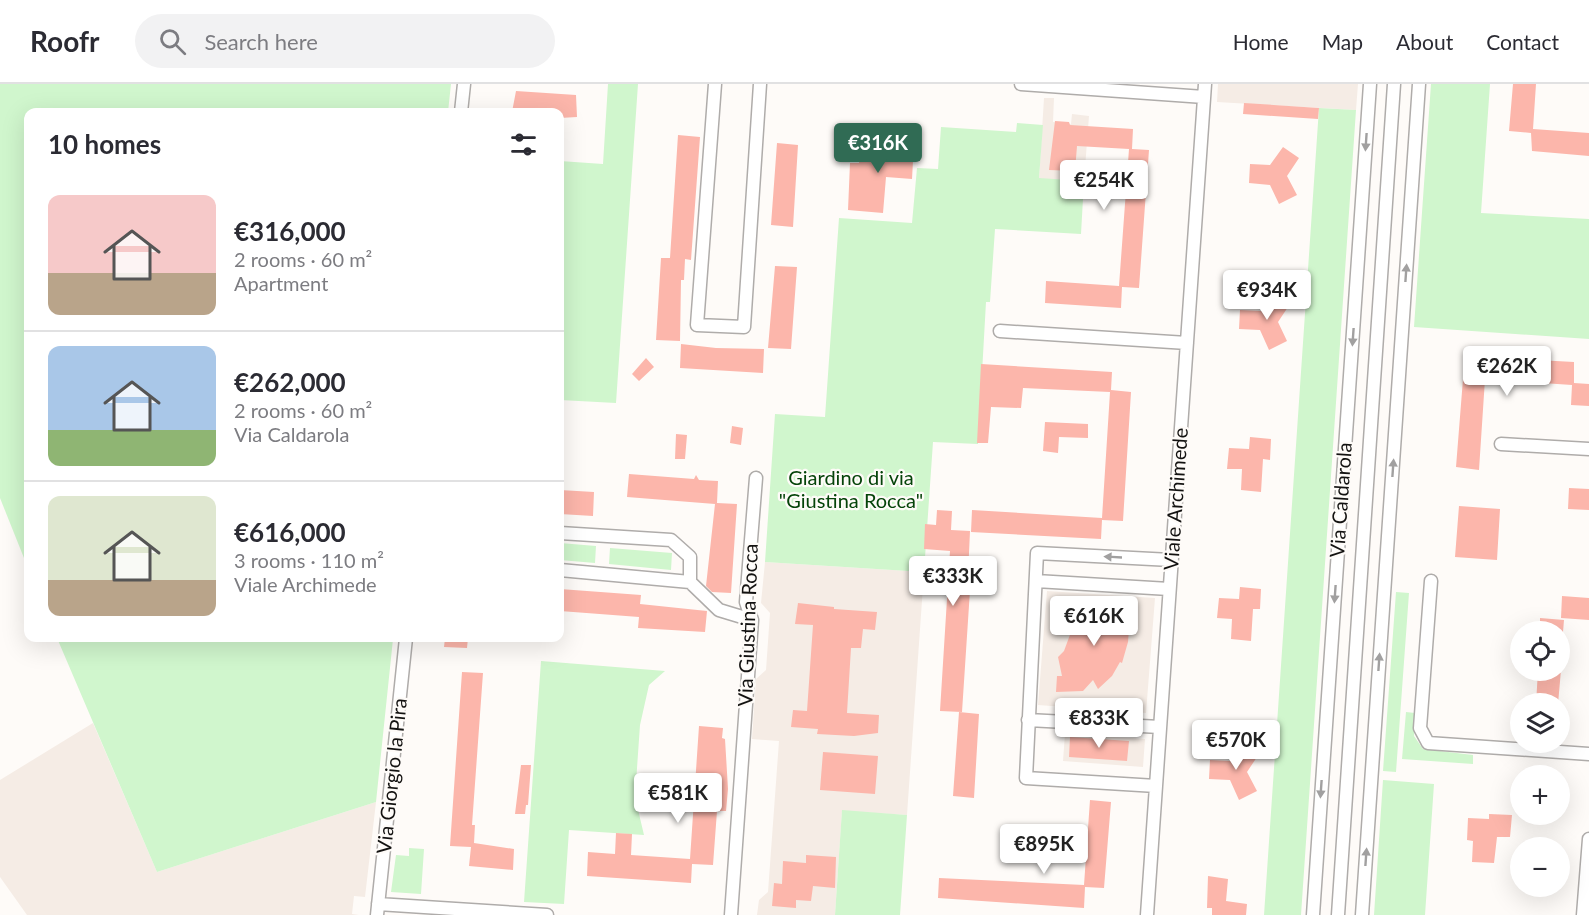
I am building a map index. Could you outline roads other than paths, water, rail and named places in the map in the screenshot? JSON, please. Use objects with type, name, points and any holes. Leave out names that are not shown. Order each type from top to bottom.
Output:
[{"type":"street","points":[[461,108],[464,84]]},
{"type":"street","points":[[715,84],[697,325],[744,327],[760,84]]},
{"type":"street","points":[[1021,84],[1204,90]]},
{"type":"street","name":"Via Caldarola","points":[[1313,915],[1370,84]]},
{"type":"street","name":"Via Caldarola","points":[[1338,915],[1394,84]]},
{"type":"street","points":[[1362,915],[1419,84]]},
{"type":"street","name":"Viale Archimede","points":[[1147,915],[1204,90]]},
{"type":"street","points":[[1000,331],[1186,343]]},
{"type":"street","points":[[1501,444],[1589,449]]},
{"type":"street","name":"Via Giustina Rocca","points":[[731,915],[752,620],[746,602],[756,478]]},
{"type":"street","points":[[564,533],[672,540],[690,557],[690,582]]},
{"type":"street","points":[[1156,786],[1026,778],[1037,553],[1171,560]]},
{"type":"street","points":[[564,570],[690,582],[719,610],[752,620]]},
{"type":"street","points":[[1036,581],[1169,589]]},
{"type":"street","points":[[1431,582],[1420,728],[1428,743],[1589,754]]},
{"type":"street","name":"Via Giorgio la Pira","points":[[378,909],[406,642]]},
{"type":"street","points":[[1028,720],[1160,727]]},
{"type":"street","points":[[1583,915],[1589,839]]},
{"type":"street","points":[[378,909],[547,915]]},
{"type":"park label","name":"Giardino di via \"Giustina Rocca\"","points":[[851,490]]}]
